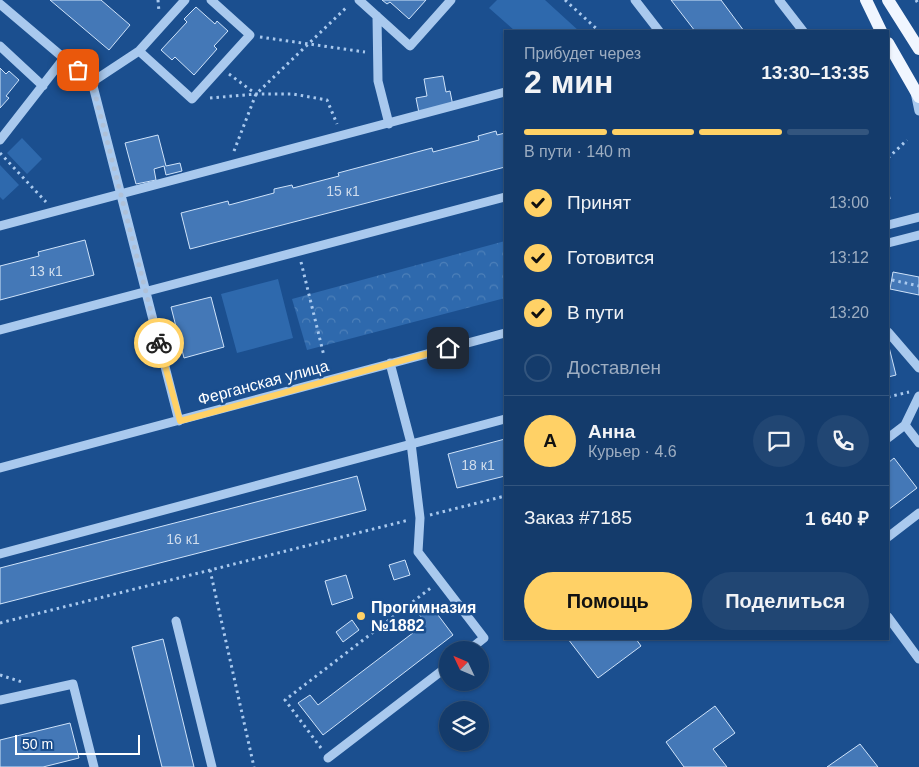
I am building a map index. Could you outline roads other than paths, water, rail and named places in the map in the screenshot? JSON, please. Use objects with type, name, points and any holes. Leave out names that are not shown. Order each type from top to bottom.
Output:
[{"type":"main road","points":[[866,0],[881,30]]},
{"type":"main road","points":[[888,0],[919,49]]},
{"type":"main road","points":[[889,45],[917,94]]},
{"type":"street","points":[[92,82],[138,51],[185,0]]},
{"type":"street","points":[[138,51],[192,99],[250,35],[211,0]]},
{"type":"street","points":[[359,0],[410,46],[451,0]]},
{"type":"street","points":[[635,0],[658,30]]},
{"type":"street","points":[[779,0],[801,30]]},
{"type":"street","points":[[0,4],[92,82],[180,421]]},
{"type":"street","points":[[377,16],[378,81],[389,124]]},
{"type":"street","points":[[0,46],[43,86]]},
{"type":"street","points":[[0,140],[64,58]]},
{"type":"street","points":[[0,226],[504,92]]},
{"type":"street","points":[[917,94],[919,111]]},
{"type":"street","points":[[0,330],[504,197]]},
{"type":"street","points":[[889,225],[916,218],[919,210]]},
{"type":"street","points":[[889,243],[919,235]]},
{"type":"street","points":[[906,239],[919,242]]},
{"type":"street","name":"Ферганская улица","points":[[0,468],[504,332]]},
{"type":"street","points":[[889,333],[919,368]]},
{"type":"street","points":[[390,363],[410,443],[420,518],[418,552],[484,638],[480,641]]},
{"type":"street","points":[[889,437],[905,424],[915,394]]},
{"type":"street","points":[[0,554],[504,419]]},
{"type":"street","points":[[905,424],[919,443]]},
{"type":"street","points":[[889,536],[919,513]]},
{"type":"street","points":[[889,619],[919,659]]},
{"type":"street","points":[[176,622],[212,767]]},
{"type":"street","points":[[328,758],[439,673]]},
{"type":"street","points":[[0,700],[73,684],[94,767]]},
{"type":"place","name":"Прогимназия №1882","points":[[361,616]]}]
